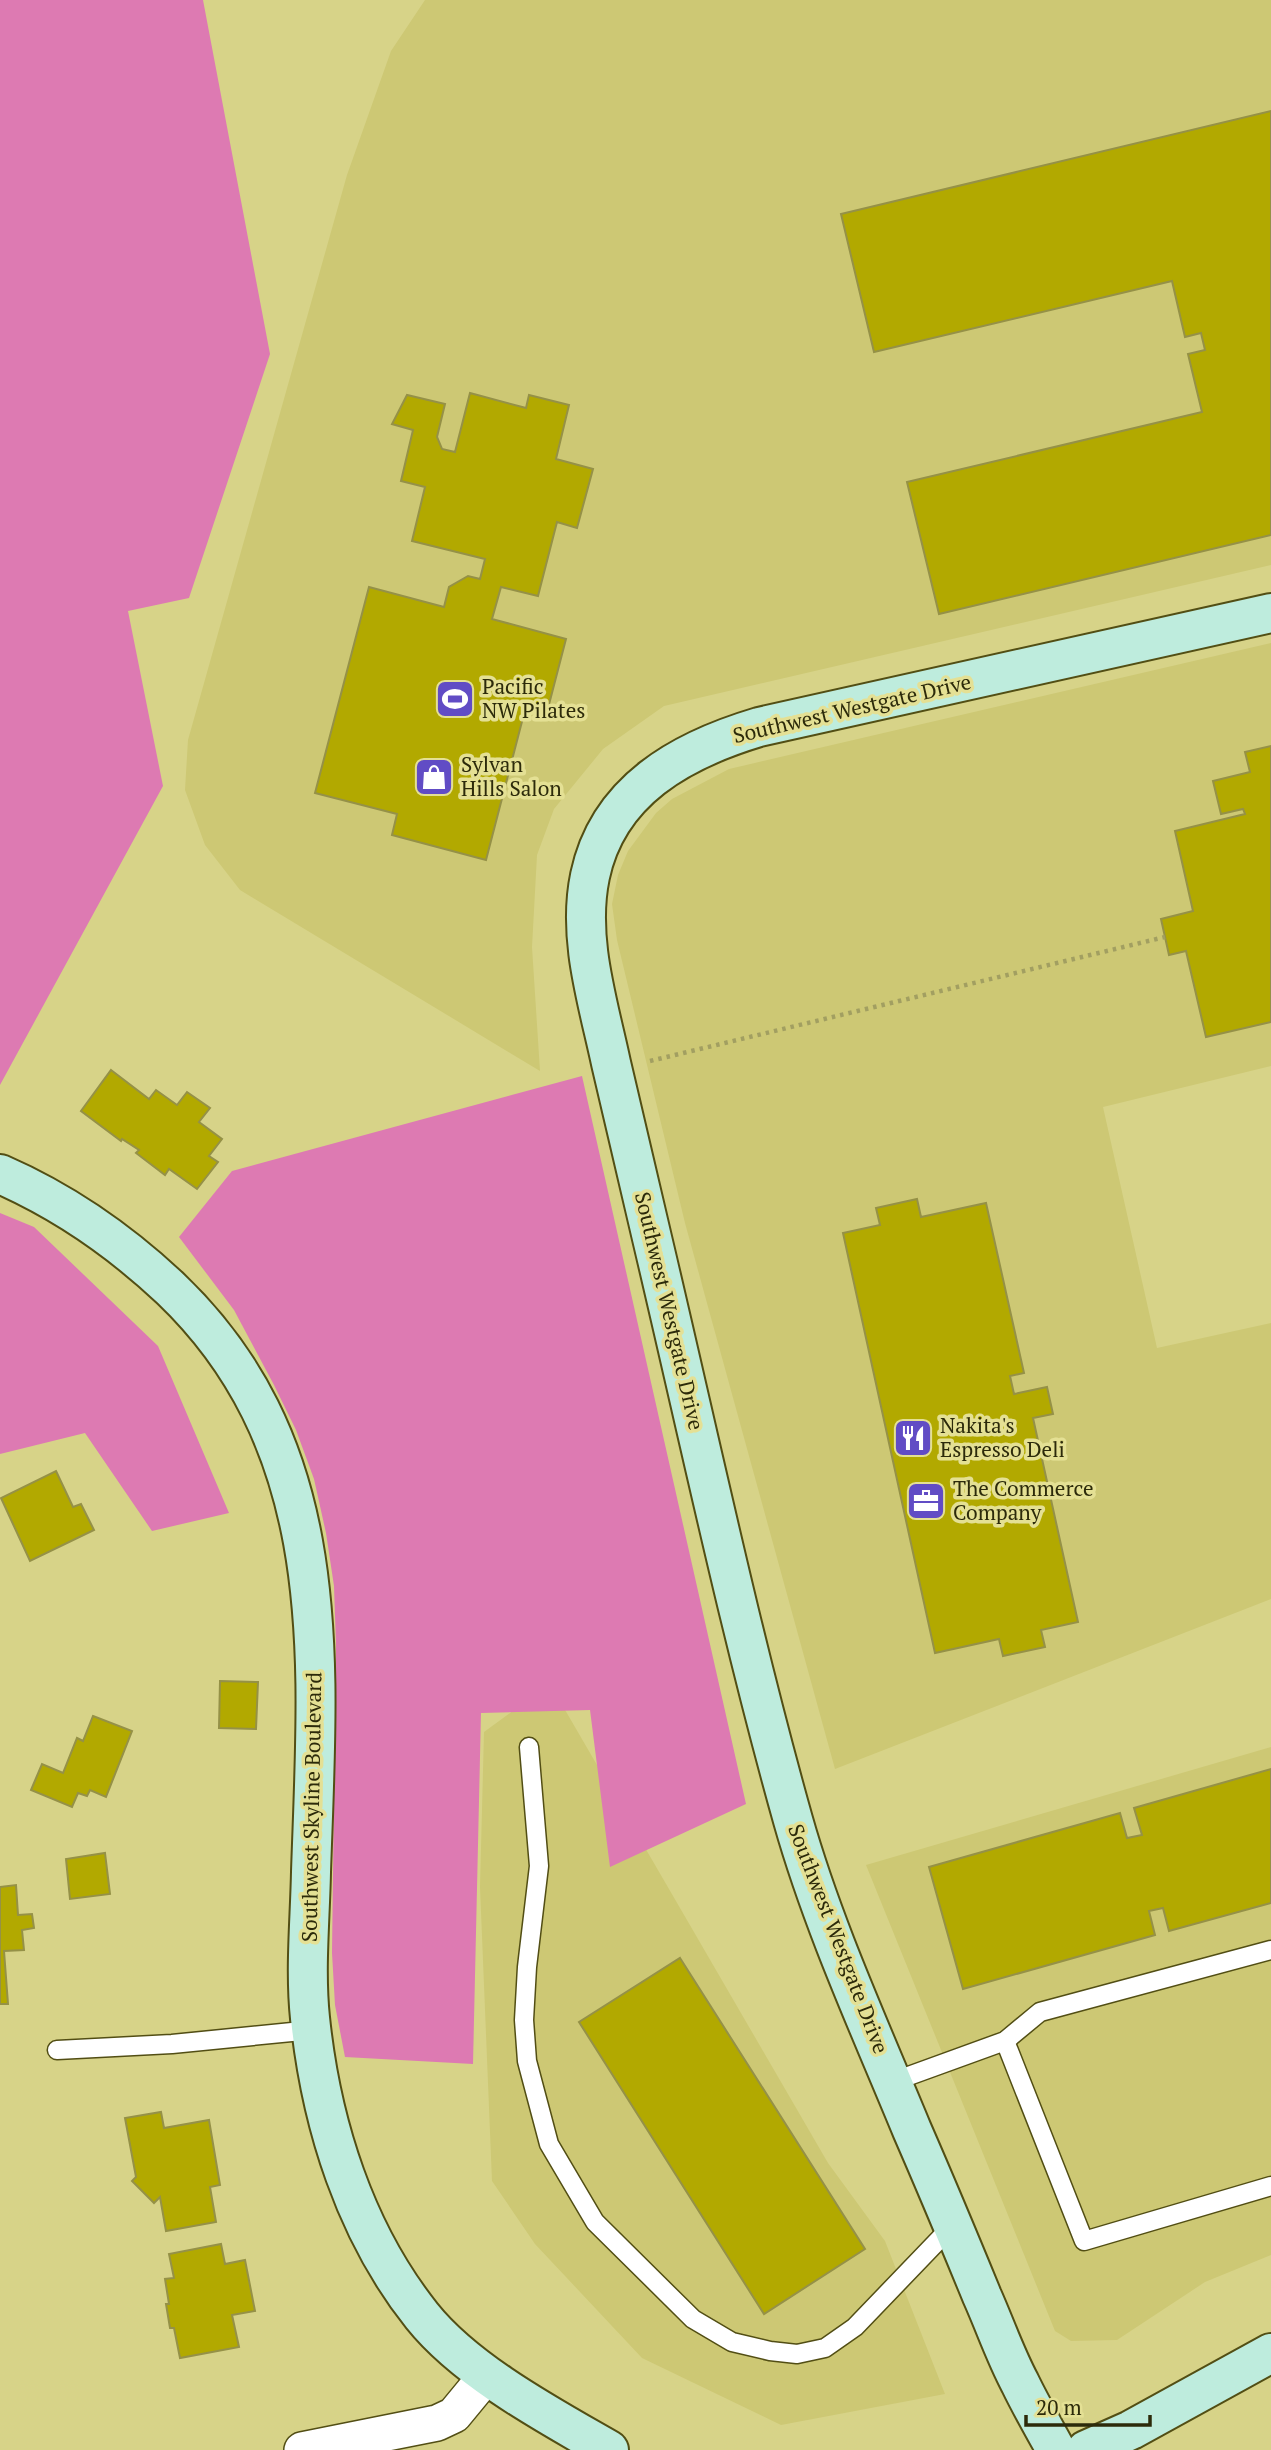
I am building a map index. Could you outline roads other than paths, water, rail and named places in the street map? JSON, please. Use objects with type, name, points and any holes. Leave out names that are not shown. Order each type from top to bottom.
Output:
[{"type":"street","name":"Southwest Westgate Drive","points":[[1056,2450],[1018,2380],[892,2082],[818,1899],[794,1823],[758,1689],[596,995],[587,943],[586,908],[590,875],[600,844],[618,814],[634,794],[674,762],[721,739],[759,727],[1271,613]]},
{"type":"street","name":"Southwest Skyline Boulevard","points":[[0,1174],[29,1187],[102,1232],[143,1263],[213,1332],[239,1371],[277,1446],[303,1532],[310,1581],[316,1702],[309,1962],[312,2031],[327,2115],[338,2154],[360,2213],[401,2286],[424,2319],[487,2375],[609,2450]]},
{"type":"street","points":[[1086,2450],[1131,2430],[1271,2353]]},
{"type":"street","points":[[302,2450],[437,2423],[454,2415],[487,2375]]},
{"type":"lane","points":[[529,1747],[539,1866],[527,1967],[524,2020],[527,2061],[549,2144],[595,2222],[692,2319],[732,2342],[797,2354],[825,2348],[855,2327],[953,2225]]},
{"type":"lane","points":[[892,2082],[1005,2041],[1040,2012],[1271,1950]]},
{"type":"lane","points":[[57,2050],[172,2044],[312,2031]]},
{"type":"lane","points":[[1005,2041],[1084,2241],[1271,2186]]},
{"type":"place","name":"Pacific NW Pilates","points":[[455,699]]},
{"type":"place","name":"Sylvan Hills Salon","points":[[434,777]]},
{"type":"place","name":"Nakita's Espresso Deli","points":[[913,1438]]},
{"type":"place","name":"The Commerce Company","points":[[926,1501]]}]
